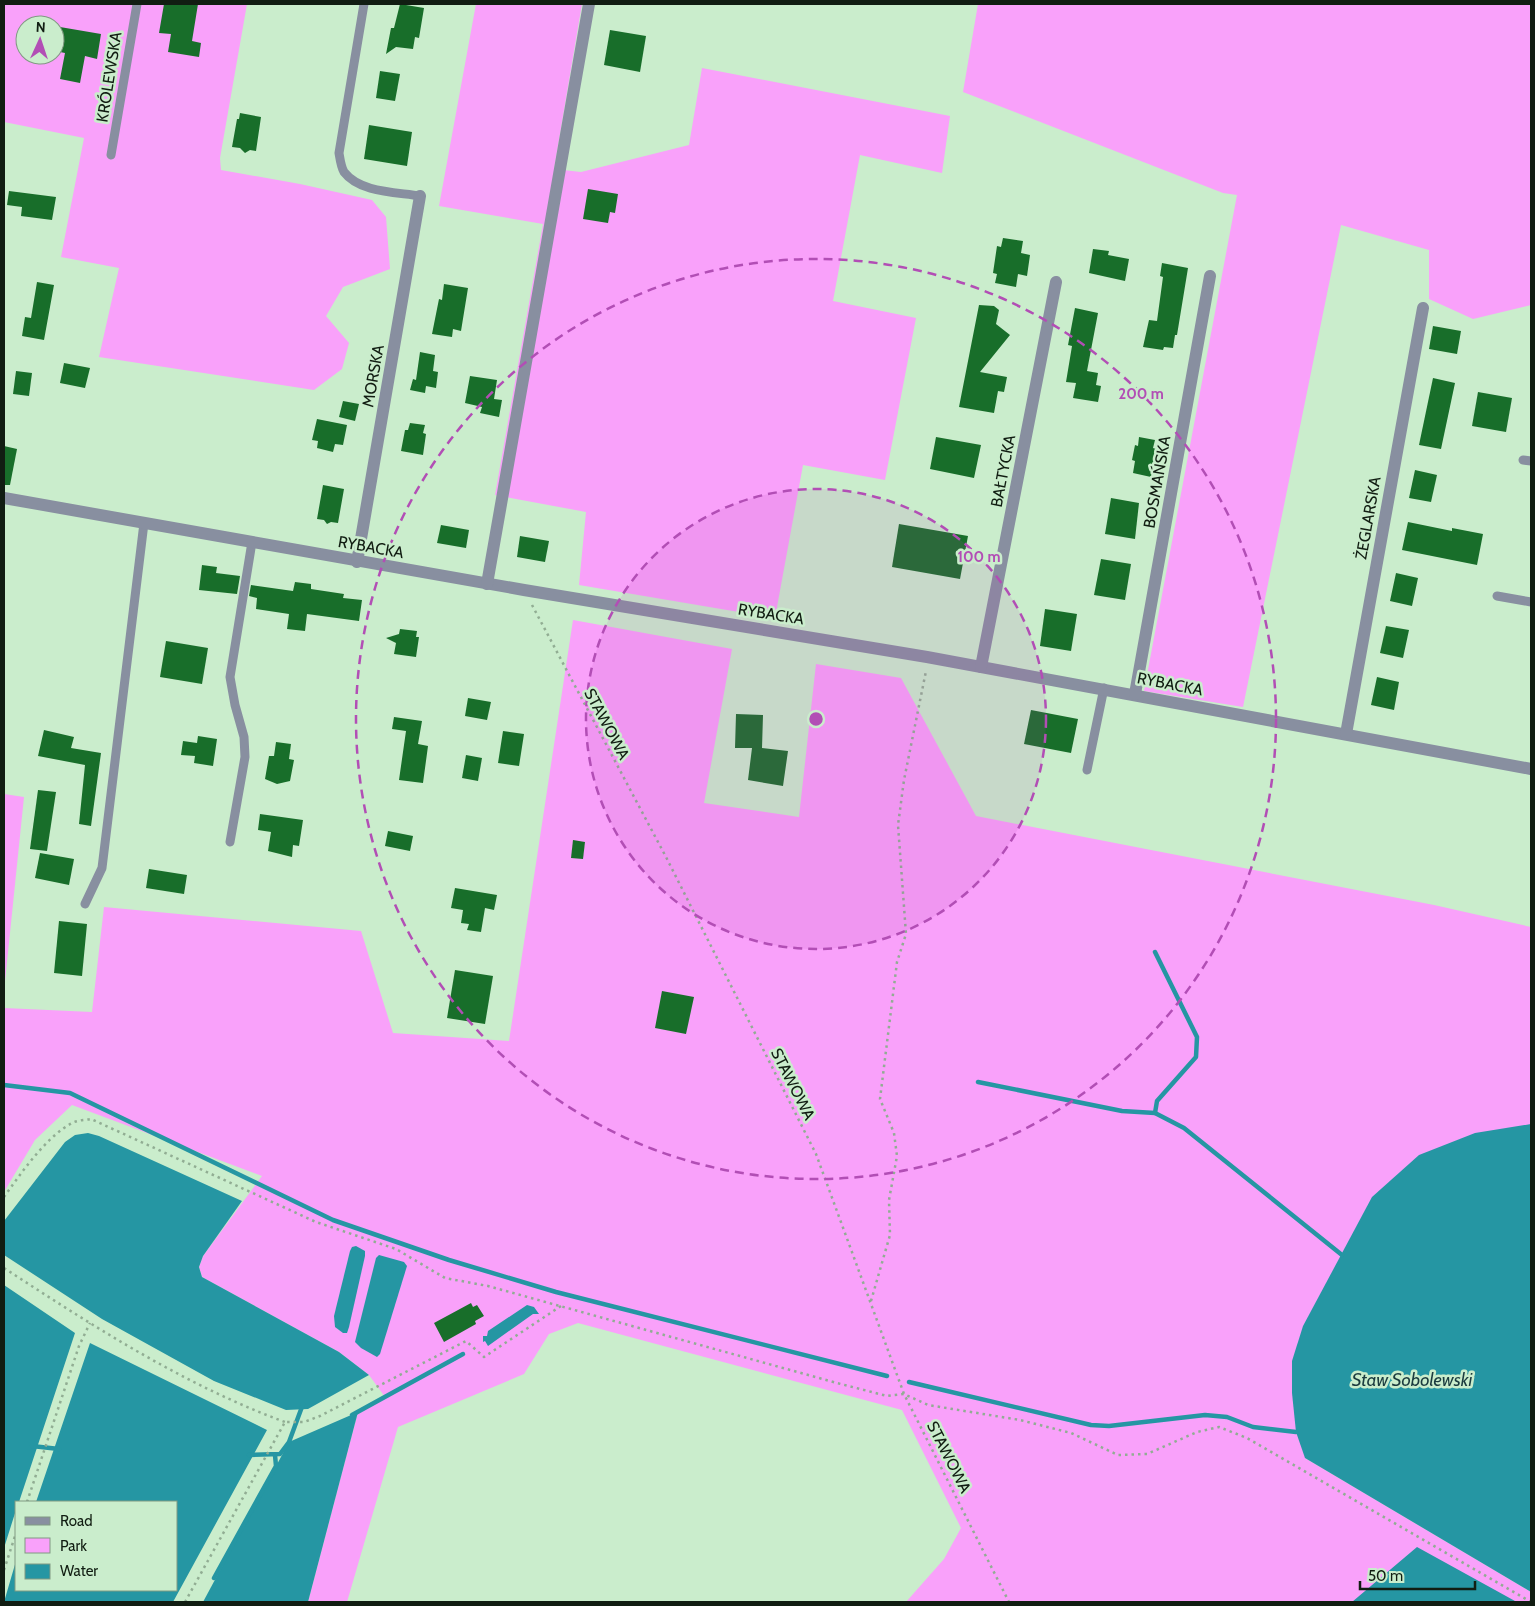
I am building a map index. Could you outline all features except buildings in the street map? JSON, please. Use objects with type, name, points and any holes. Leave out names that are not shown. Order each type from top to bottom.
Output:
[{"type":"street","points":[[486,584],[589,4]]},
{"type":"street","name":"MORSKA","points":[[357,562],[420,196]]},
{"type":"street","name":"BOSMAŃSKA","points":[[1135,694],[1210,276]]},
{"type":"street","name":"BAŁTYCKA","points":[[980,667],[1056,282]]},
{"type":"street","name":"ŻEGLARSKA","points":[[1346,734],[1423,308]]},
{"type":"street","name":"RYBACKA","points":[[4,498],[357,562],[1104,688],[1531,769]]},
{"type":"lane","name":"KRÓLEWSKA","points":[[111,155],[137,4]]},
{"type":"lane","points":[[364,4],[339,153],[343,171],[356,182],[376,189],[420,196]]},
{"type":"lane","points":[[84,904],[102,868],[144,523]]},
{"type":"lane","points":[[230,842],[244,757],[244,736],[235,705],[230,676],[252,542]]},
{"type":"lane","points":[[1497,596],[1531,602]]},
{"type":"lane","points":[[1087,770],[1104,688]]},
{"type":"path","name":"STAWOWA","points":[[524,590],[666,857],[816,1154],[904,1394],[1009,1602]]},
{"type":"path","points":[[870,1302],[890,1235],[889,1200],[897,1156],[894,1133],[880,1099],[897,962],[906,934],[898,826],[904,780],[924,686],[927,657]]},
{"type":"path","points":[[4,1197],[24,1168],[57,1134],[74,1122],[91,1119],[316,1222],[396,1249],[445,1278],[488,1286],[562,1306],[837,1384],[887,1396],[904,1394],[928,1405],[1020,1420],[1071,1433],[1118,1455],[1148,1454],[1197,1432],[1219,1427],[1247,1438],[1531,1602]]},
{"type":"path","points":[[4,1268],[165,1368],[259,1413],[284,1422],[302,1422],[320,1416],[466,1341],[484,1357],[562,1306]]},
{"type":"path","points":[[27,1501],[79,1346],[90,1323]]},
{"type":"path","points":[[185,1602],[284,1422]]},
{"type":"path","points":[[4,1570],[15,1536]]},
{"type":"green space","points":[[4,4],[247,4],[220,158],[221,170],[300,184],[372,200],[386,217],[390,269],[343,287],[326,316],[349,343],[342,369],[314,390],[99,357],[119,268],[61,257],[84,138],[4,122]]},
{"type":"green space","points":[[476,4],[582,4],[554,169],[581,172],[689,145],[702,68],[950,116],[942,173],[860,155],[833,301],[916,318],[885,480],[803,465],[775,618],[579,585],[586,512],[495,495],[543,224],[439,206]]},
{"type":"green space","points":[[978,4],[1531,4],[1531,305],[1473,319],[1429,299],[1429,250],[1341,225],[1243,707],[1144,691],[1237,195],[1223,193],[963,92]]},
{"type":"green space","points":[[573,620],[732,649],[704,803],[799,817],[816,664],[901,678],[976,816],[1434,905],[1531,927],[1531,1219],[1305,1458],[1531,1592],[1531,1602],[906,1602],[944,1559],[961,1528],[902,1410],[578,1323],[549,1334],[524,1374],[398,1427],[347,1602],[308,1602],[358,1412],[385,1397],[369,1375],[339,1352],[202,1277],[199,1267],[203,1256],[262,1176],[72,1105],[35,1140],[4,1192],[4,1008],[92,1012],[104,907],[361,931],[393,1033],[509,1041]]},
{"type":"green space","points":[[4,794],[24,797],[4,991]]},
{"type":"water","name":"Staw Sobolewski","points":[[1531,1124],[1531,1592],[1305,1458],[1296,1432],[1292,1393],[1292,1361],[1303,1326],[1372,1197],[1419,1155],[1475,1133]]},
{"type":"water","points":[[88,1133],[99,1136],[242,1201],[203,1256],[199,1267],[202,1277],[339,1352],[369,1375],[308,1409],[286,1410],[214,1381],[102,1319],[4,1255],[4,1221],[65,1142],[75,1135]]},
{"type":"water","points":[[356,1246],[365,1251],[365,1256],[349,1327],[347,1333],[343,1333],[335,1327],[334,1316],[350,1251],[352,1247]]},
{"type":"water","points":[[379,1255],[404,1262],[407,1266],[380,1354],[377,1357],[361,1348],[355,1342],[376,1258]]},
{"type":"water","points":[[4,1285],[75,1333],[19,1501],[15,1501],[15,1513],[4,1548]]},
{"type":"water","points":[[527,1305],[534,1307],[539,1314],[533,1314],[488,1346],[485,1341],[483,1342],[483,1336],[487,1336],[488,1331]]},
{"type":"water","points":[[90,1343],[267,1430],[173,1602],[4,1602],[15,1564],[15,1591],[178,1591],[178,1501],[36,1501]]},
{"type":"water","points":[[358,1412],[308,1602],[203,1602],[289,1442]]},
{"type":"water","points":[[1417,1547],[1515,1601],[1517,1602],[1352,1602]]},
{"type":"waterway","points":[[1155,952],[1197,1037],[1196,1057],[1157,1101],[1155,1113]]},
{"type":"waterway","points":[[978,1082],[1122,1111],[1155,1113],[1184,1128],[1342,1255]]},
{"type":"waterway","points":[[4,1085],[70,1093],[333,1220],[449,1260],[556,1292],[887,1376]]},
{"type":"waterway","points":[[352,1415],[463,1354]]},
{"type":"waterway","points":[[909,1382],[1091,1425],[1109,1426],[1205,1415],[1227,1417],[1253,1427],[1296,1432]]},
{"type":"waterway","points":[[249,1455],[280,1454],[289,1442],[303,1404]]},
{"type":"waterway","points":[[32,1446],[59,1449]]},
{"type":"waterway","points":[[214,1578],[276,1466],[275,1455]]}]
